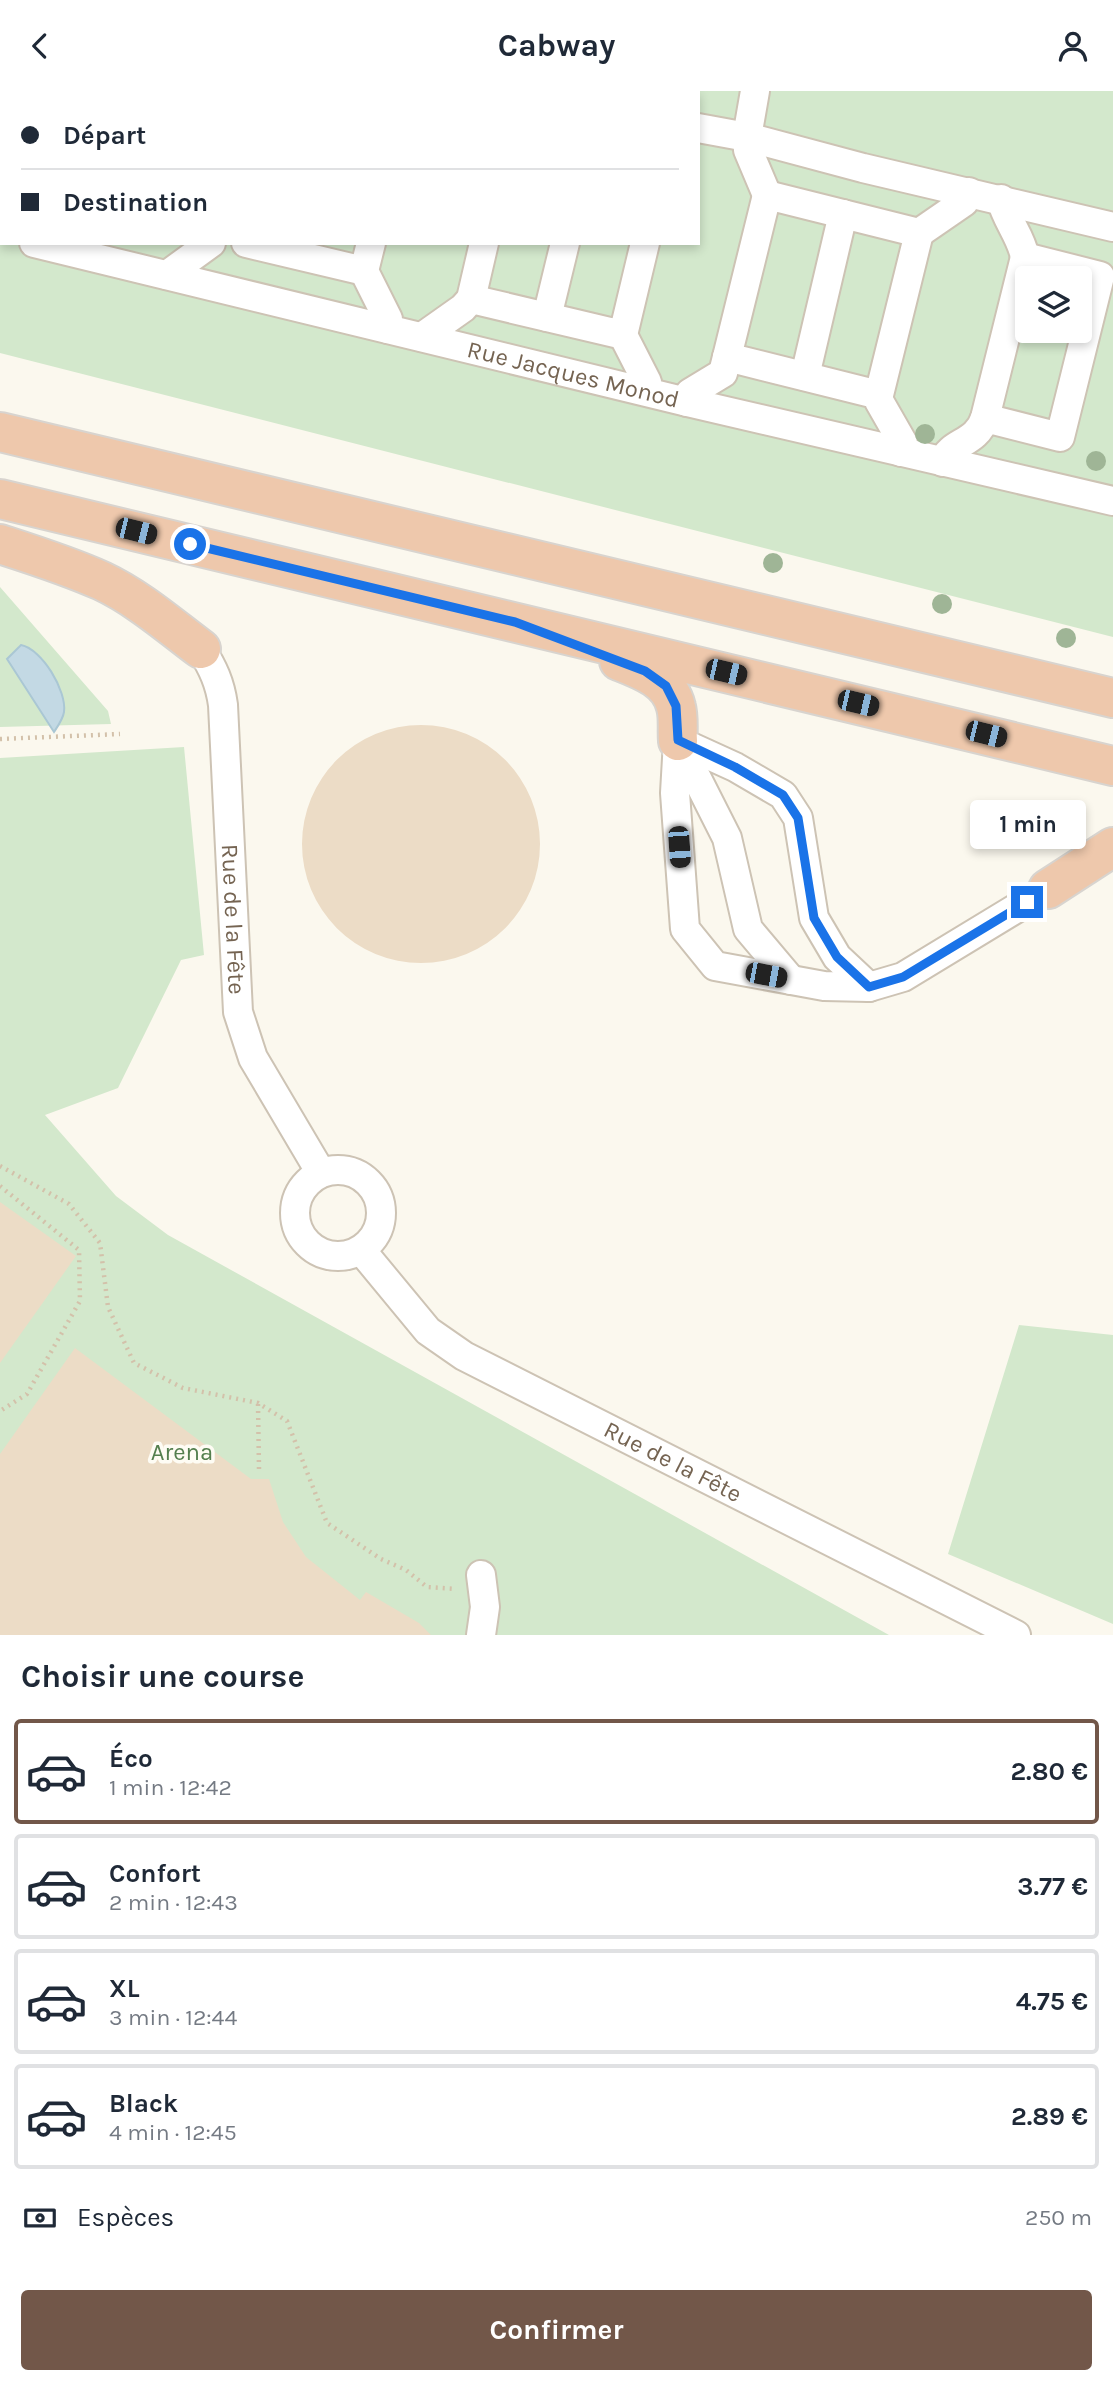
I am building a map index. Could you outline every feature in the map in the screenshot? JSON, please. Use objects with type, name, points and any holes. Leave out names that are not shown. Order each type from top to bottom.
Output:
[{"type":"highway","points":[[0,432],[1113,698]]},
{"type":"highway","points":[[0,499],[1113,766]]},
{"type":"highway","points":[[0,544],[61,564],[104,582],[134,599],[201,649]]},
{"type":"highway","points":[[515,622],[645,671],[666,686],[676,706],[678,740]]},
{"type":"highway","points":[[1048,889],[1113,847]]},
{"type":"street","points":[[687,402],[690,393],[723,373],[767,195],[748,151],[747,137],[755,91]]},
{"type":"street","points":[[702,135],[747,137],[863,168],[1113,227]]},
{"type":"street","points":[[901,452],[903,443],[879,401],[879,395],[919,233],[964,202],[969,191]]},
{"type":"street","points":[[767,195],[919,233]]},
{"type":"street","points":[[943,462],[946,454],[980,432],[1025,257],[1023,245],[1001,199]]},
{"type":"street","points":[[805,376],[843,214]]},
{"type":"street","name":"Rue Jacques Monod","points":[[49,245],[130,256],[167,275],[687,402],[1113,501]]},
{"type":"street","points":[[167,275],[208,245]]},
{"type":"street","points":[[264,245],[290,248],[364,271]]},
{"type":"street","points":[[370,245],[364,271],[388,319],[388,328]]},
{"type":"street","points":[[422,337],[471,299],[484,245]]},
{"type":"street","points":[[547,317],[565,245]]},
{"type":"street","points":[[645,245],[623,335],[647,382],[646,391]]},
{"type":"street","points":[[985,418],[1060,437],[1100,276],[1025,257]]},
{"type":"street","points":[[471,299],[623,335]]},
{"type":"street","points":[[727,357],[879,395]]},
{"type":"street","name":"Rue de la Fête","points":[[201,649],[220,684],[238,1012],[253,1058],[321,1174]]},
{"type":"street","points":[[678,740],[675,793],[685,929],[715,966],[824,986],[869,987],[903,977],[1048,889]]},
{"type":"street","points":[[678,740],[727,838],[748,929],[791,980]]},
{"type":"street","points":[[678,740],[735,767],[783,795],[798,818],[814,918],[837,957],[869,987]]},
{"type":"street","points":[[335,1170],[349,1172],[372,1187],[379,1200],[379,1228],[362,1250],[334,1257],[320,1253],[308,1245],[299,1234],[295,1220],[298,1199],[309,1181],[335,1170]]},
{"type":"street","name":"Rue de la Fête","points":[[362,1250],[428,1331],[464,1356],[1016,1635]]},
{"type":"street","points":[[481,1575],[485,1607],[481,1635]]},
{"type":"path","points":[[0,739],[120,734]]},
{"type":"path","points":[[0,1166],[69,1205],[100,1243],[108,1307],[135,1363],[183,1388],[258,1403],[287,1421],[327,1523],[381,1559],[406,1570],[427,1587],[459,1590],[475,1596],[485,1607]]},
{"type":"path","points":[[0,1186],[79,1250],[80,1301],[27,1394],[0,1411]]},
{"type":"path","points":[[258,1403],[259,1469]]},
{"type":"green space","points":[[700,91],[1113,91],[1113,637],[0,353],[0,245],[700,245]]},
{"type":"green space","points":[[0,587],[108,711],[111,724],[0,727]]},
{"type":"green space","name":"Arena","points":[[184,747],[204,955],[181,960],[118,1088],[45,1115],[116,1196],[168,1235],[889,1635],[0,1635],[0,758]]},
{"type":"green space","points":[[1019,1325],[1113,1335],[1113,1624],[948,1554]]},
{"type":"water","points":[[21,645],[29,648],[45,662],[61,693],[64,712],[54,732],[7,659]]},
{"type":"building","points":[[421,725],[466,734],[487,745],[505,760],[520,778],[531,799],[540,844],[531,889],[520,910],[505,928],[487,943],[466,954],[421,963],[376,954],[355,943],[337,928],[322,910],[311,889],[302,844],[311,799],[322,778],[337,760],[355,745],[376,734]]},
{"type":"building","points":[[0,1202],[76,1256],[0,1363]]},
{"type":"building","points":[[75,1348],[251,1479],[269,1479],[283,1522],[306,1557],[360,1600],[366,1592],[419,1623],[431,1635],[0,1635],[0,1454]]},
{"type":"route","points":[[190,544],[515,622],[645,671],[666,686],[676,706],[678,740],[735,767],[783,795],[798,818],[814,918],[837,957],[869,987],[903,977],[1027,902]]}]
